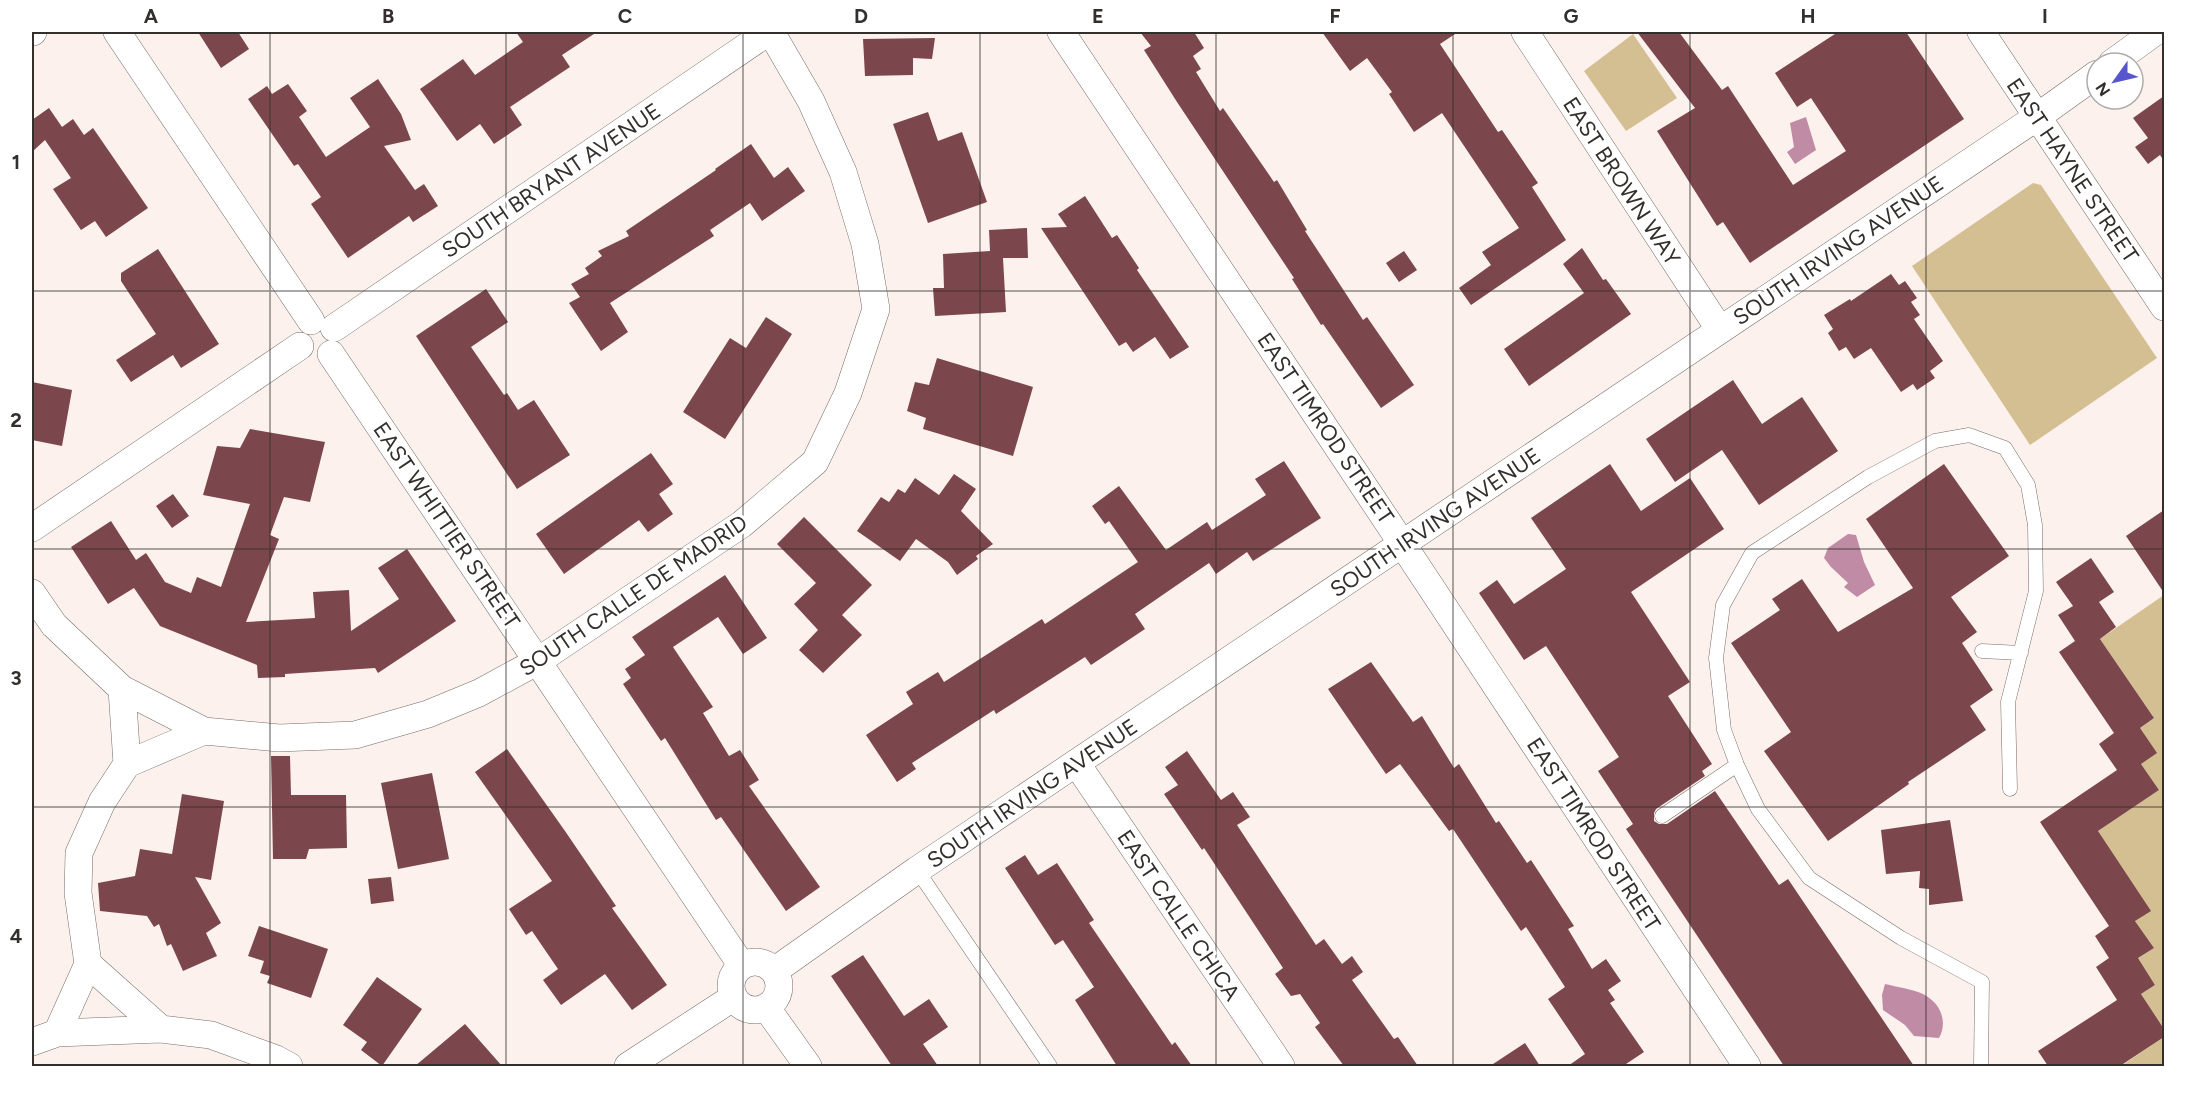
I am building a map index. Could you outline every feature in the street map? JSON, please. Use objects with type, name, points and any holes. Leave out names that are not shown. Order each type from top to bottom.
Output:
[{"type":"street","points":[[117,32],[323,325],[338,342],[331,354],[315,358],[304,352],[300,346],[300,333],[303,327],[323,325]]},
{"type":"street","name":"SOUTH BRYANT AVENUE","points":[[323,325],[769,32]]},
{"type":"street","name":"SOUTH CALLE DE MADRID","points":[[32,592],[54,625],[122,689],[204,731],[279,738],[355,735],[428,714],[479,693],[538,661],[742,524],[814,462],[848,393],[876,309],[865,244],[839,162],[811,101],[769,32]]},
{"type":"street","name":"EAST TIMROD STREET","points":[[1061,32],[1747,1066]]},
{"type":"street","name":"EAST BROWN WAY","points":[[1525,32],[1720,330]]},
{"type":"street","name":"EAST HAYNE STREET","points":[[1981,32],[2164,308]]},
{"type":"street","points":[[2129,51],[2155,32]]},
{"type":"street","name":"SOUTH IRVING AVENUE","points":[[774,971],[917,870],[1403,545],[2085,83]]},
{"type":"street","points":[[32,528],[300,346]]},
{"type":"street","name":"EAST WHITTIER STREET","points":[[331,354],[742,966]]},
{"type":"street","points":[[122,689],[127,764]]},
{"type":"street","points":[[57,1033],[88,964],[78,893],[79,853],[102,802],[127,764],[204,731]]},
{"type":"street","name":"EAST CALLE CHICA","points":[[1077,764],[1281,1066]]},
{"type":"street","points":[[761,962],[774,971],[779,987],[773,1002],[766,1007],[759,1009],[744,1007],[734,997],[732,982],[734,975],[742,966],[761,962]]},
{"type":"street","points":[[88,964],[161,1029]]},
{"type":"street","points":[[628,1066],[734,997]]},
{"type":"street","points":[[766,1007],[808,1066]]},
{"type":"street","points":[[32,1042],[57,1033],[161,1029],[211,1035],[289,1066]]},
{"type":"lane","points":[[1981,1066],[1982,982],[1900,938],[1809,878],[1758,809],[1737,765],[1724,730],[1716,658],[1723,605],[1752,553],[1868,477],[1935,441],[1969,435],[2005,448],[2028,485],[2035,525],[2036,591],[2008,702],[2010,789]]},
{"type":"lane","points":[[1982,651],[2020,653]]},
{"type":"lane","points":[[1662,816],[1737,765]]},
{"type":"lane","points":[[917,870],[1050,1066]]},
{"type":"shaded area","points":[[1633,34],[1677,98],[1626,131],[1584,71]]},
{"type":"shaded area","points":[[1806,117],[1816,150],[1795,164],[1787,152],[1794,147],[1790,123]]},
{"type":"shaded area","points":[[2033,183],[2041,185],[2157,358],[2030,445],[1912,266]]},
{"type":"shaded area","points":[[1848,534],[1856,535],[1864,562],[1875,585],[1857,597],[1844,587],[1848,583],[1824,558],[1828,548]]},
{"type":"shaded area","points":[[2164,595],[2164,1029],[2141,994],[2155,985],[2138,958],[2154,948],[2135,921],[2098,831],[2159,790],[2141,764],[2140,728],[2154,718],[2100,639]]},
{"type":"shaded area","points":[[1885,984],[1919,992],[1934,1002],[1943,1019],[1939,1038],[1914,1036],[1905,1025],[1883,1010],[1882,995]]},
{"type":"shaded area","points":[[2164,1037],[2164,1066],[2121,1066]]},
{"type":"building","points":[[198,32],[238,32],[249,49],[221,68]]},
{"type":"building","points":[[516,32],[597,32],[562,55],[570,67],[510,107],[522,125],[494,144],[480,124],[457,141],[420,89],[463,59],[475,75],[523,42]]},
{"type":"building","points":[[1140,32],[1194,32],[1204,48],[1193,56],[1201,69],[1196,72],[1220,111],[1223,108],[1274,182],[1277,180],[1307,230],[1305,231],[1363,320],[1367,317],[1414,385],[1381,408],[1323,324],[1321,325],[1292,279],[1294,278],[1177,102],[1144,50],[1151,46]]},
{"type":"building","points":[[1322,32],[1458,32],[1440,44],[1498,132],[1502,130],[1538,183],[1532,187],[1566,240],[1471,305],[1459,288],[1491,265],[1482,252],[1519,228],[1442,113],[1414,132],[1389,94],[1392,92],[1367,58],[1350,71]]},
{"type":"building","points":[[1637,32],[1679,32],[1722,90],[1728,86],[1793,185],[1846,151],[1811,98],[1797,107],[1775,73],[1838,32],[1906,32],[1964,119],[1750,263],[1723,222],[1717,226],[1657,131],[1695,108]]},
{"type":"building","points":[[935,38],[932,59],[913,58],[913,75],[865,76],[863,39]]},
{"type":"building","points":[[378,79],[401,114],[411,140],[384,146],[415,190],[424,184],[438,206],[413,222],[409,216],[348,258],[311,204],[321,197],[298,164],[294,166],[248,99],[267,86],[272,94],[288,84],[307,111],[299,117],[326,157],[370,127],[350,98]]},
{"type":"building","points":[[2164,96],[2164,161],[2160,155],[2148,164],[2135,147],[2148,138],[2133,118]]},
{"type":"building","points":[[49,108],[62,127],[73,119],[84,135],[93,128],[148,208],[106,237],[95,221],[81,230],[53,189],[71,178],[45,140],[32,152],[32,120]]},
{"type":"building","points":[[928,112],[938,141],[962,132],[987,202],[928,223],[893,124]]},
{"type":"building","points":[[751,144],[774,178],[788,167],[805,191],[762,221],[750,203],[710,230],[714,236],[610,303],[628,332],[601,351],[569,303],[580,297],[571,284],[589,274],[585,268],[602,256],[598,251],[629,236],[626,231]]},
{"type":"building","points":[[1085,196],[1112,238],[1117,235],[1139,268],[1137,270],[1189,347],[1170,359],[1155,337],[1133,352],[1126,342],[1119,346],[1041,228],[1067,227],[1058,214]]},
{"type":"building","points":[[1027,228],[1028,258],[1003,258],[1006,312],[935,316],[933,288],[944,288],[943,254],[990,251],[989,230]]},
{"type":"building","points":[[1582,248],[1603,280],[1606,279],[1631,314],[1529,386],[1504,349],[1584,293],[1563,264]]},
{"type":"building","points":[[158,249],[219,344],[181,368],[173,355],[131,382],[116,360],[156,334],[121,281],[121,273]]},
{"type":"building","points":[[1404,251],[1417,270],[1399,282],[1386,263]]},
{"type":"building","points":[[1891,274],[1899,285],[1905,281],[1917,298],[1911,302],[1920,315],[1914,319],[1943,361],[1930,371],[1935,378],[1917,390],[1913,384],[1901,392],[1871,348],[1854,359],[1846,347],[1839,351],[1828,333],[1833,329],[1824,315],[1850,299],[1851,301]]},
{"type":"building","points":[[486,289],[508,322],[471,347],[504,395],[507,393],[518,410],[534,400],[570,455],[517,489],[416,336]]},
{"type":"building","points":[[766,317],[792,334],[725,439],[683,412],[730,338],[746,348]]},
{"type":"building","points":[[937,358],[1033,387],[1013,456],[923,429],[926,418],[907,411],[915,382],[929,385]]},
{"type":"building","points":[[1733,380],[1762,424],[1802,397],[1838,451],[1759,505],[1722,450],[1675,482],[1646,439]]},
{"type":"building","points":[[32,382],[72,390],[62,446],[32,440]]},
{"type":"building","points":[[250,429],[325,442],[310,502],[284,497],[270,535],[279,539],[246,622],[315,618],[313,592],[349,590],[351,631],[399,599],[378,568],[407,549],[456,621],[378,673],[375,668],[258,678],[257,665],[160,626],[134,588],[108,604],[71,547],[111,521],[136,560],[146,553],[165,582],[191,593],[197,577],[221,587],[250,504],[203,495],[217,446],[240,448]]},
{"type":"building","points":[[651,453],[673,484],[659,494],[673,514],[648,532],[639,520],[564,574],[536,534]]},
{"type":"building","points":[[1284,461],[1321,518],[1253,561],[1247,552],[1216,574],[1209,563],[1135,614],[1145,629],[1091,665],[1085,657],[996,714],[994,710],[912,763],[916,769],[897,782],[866,735],[913,704],[906,692],[938,672],[944,682],[1042,619],[1045,624],[1138,562],[1109,521],[1105,524],[1092,506],[1119,486],[1166,550],[1207,522],[1212,530],[1266,495],[1255,479]]},
{"type":"building","points":[[1610,464],[1641,511],[1690,478],[1724,529],[1631,592],[1690,682],[1668,696],[1712,764],[1702,771],[1705,776],[1656,809],[1654,821],[1667,824],[1715,791],[1779,885],[1788,879],[1914,1066],[1784,1066],[1626,829],[1633,824],[1598,771],[1619,757],[1546,646],[1524,660],[1479,593],[1497,580],[1514,604],[1566,569],[1531,518]]},
{"type":"building","points":[[1944,464],[2009,556],[1951,597],[1977,632],[1962,643],[1993,690],[1970,706],[1986,730],[1908,782],[1909,784],[1828,841],[1764,751],[1791,732],[1731,643],[1780,610],[1772,599],[1802,579],[1838,632],[1913,588],[1866,519]]},
{"type":"building","points":[[954,474],[976,489],[961,511],[993,544],[976,556],[978,559],[957,575],[948,562],[916,539],[900,561],[857,531],[881,497],[889,502],[898,489],[905,493],[915,478],[939,495]]},
{"type":"building","points":[[173,494],[189,516],[172,528],[156,506]]},
{"type":"building","points":[[2164,510],[2164,593],[2126,536]]},
{"type":"building","points":[[804,517],[872,585],[842,615],[862,635],[823,673],[799,650],[818,630],[794,604],[816,583],[777,544]]},
{"type":"building","points":[[2091,558],[2114,592],[2099,602],[2116,627],[2100,639],[2154,718],[2140,728],[2157,753],[2141,764],[2159,790],[2098,831],[2151,911],[2135,921],[2154,948],[2138,958],[2155,985],[2141,994],[2164,1029],[2164,1037],[2120,1066],[2048,1066],[2038,1051],[2117,1000],[2096,967],[2109,958],[2095,936],[2109,926],[2040,822],[2117,770],[2099,744],[2114,733],[2059,652],[2075,641],[2058,615],[2073,606],[2056,582]]},
{"type":"building","points":[[725,575],[767,638],[743,654],[718,617],[673,647],[713,707],[703,713],[729,756],[740,750],[759,780],[749,786],[820,887],[786,911],[721,817],[716,820],[665,738],[661,741],[623,684],[631,678],[625,669],[645,655],[632,637]]},
{"type":"building","points":[[1371,662],[1413,722],[1422,716],[1454,768],[1459,764],[1496,823],[1499,821],[1527,863],[1531,860],[1574,926],[1568,929],[1592,969],[1606,959],[1621,981],[1608,990],[1615,1000],[1610,1003],[1644,1052],[1623,1066],[1568,1066],[1585,1054],[1548,999],[1565,987],[1526,927],[1521,931],[1453,829],[1449,831],[1400,764],[1386,774],[1328,689]]},
{"type":"building","points":[[507,749],[616,906],[612,908],[667,985],[632,1010],[605,974],[561,1005],[543,980],[558,969],[532,931],[526,935],[509,909],[552,881],[475,772]]},
{"type":"building","points":[[1187,751],[1221,800],[1233,792],[1250,817],[1237,825],[1316,945],[1324,939],[1342,964],[1352,956],[1363,972],[1352,980],[1394,1039],[1398,1037],[1418,1066],[1344,1066],[1315,1027],[1320,1023],[1300,994],[1291,996],[1275,974],[1283,968],[1204,848],[1202,850],[1164,794],[1178,785],[1165,767]]},
{"type":"building","points":[[271,756],[290,756],[291,795],[346,795],[347,848],[309,849],[306,859],[273,859]]},
{"type":"building","points":[[432,773],[449,859],[398,869],[381,783]]},
{"type":"building","points":[[182,794],[224,801],[211,880],[195,877],[221,923],[206,933],[217,956],[183,971],[171,944],[167,946],[159,924],[154,927],[147,916],[100,911],[98,883],[135,876],[140,849],[172,854]]},
{"type":"building","points":[[1950,820],[1963,901],[1929,905],[1929,889],[1919,888],[1920,871],[1886,874],[1881,830]]},
{"type":"building","points":[[1025,855],[1038,875],[1057,863],[1094,920],[1089,923],[1172,1045],[1175,1042],[1192,1066],[1117,1066],[1075,1000],[1094,987],[1063,940],[1055,945],[1005,868]]},
{"type":"building","points":[[391,877],[394,901],[371,904],[368,879]]},
{"type":"building","points":[[259,926],[328,949],[311,998],[267,983],[270,976],[260,973],[264,961],[248,956]]},
{"type":"building","points":[[863,955],[904,1016],[929,999],[948,1027],[923,1044],[938,1066],[892,1066],[831,976]]},
{"type":"building","points":[[377,977],[422,1009],[382,1066],[361,1050],[367,1042],[343,1025]]},
{"type":"building","points":[[465,1024],[502,1066],[415,1066]]},
{"type":"building","points":[[1525,1043],[1540,1066],[1490,1066]]}]
